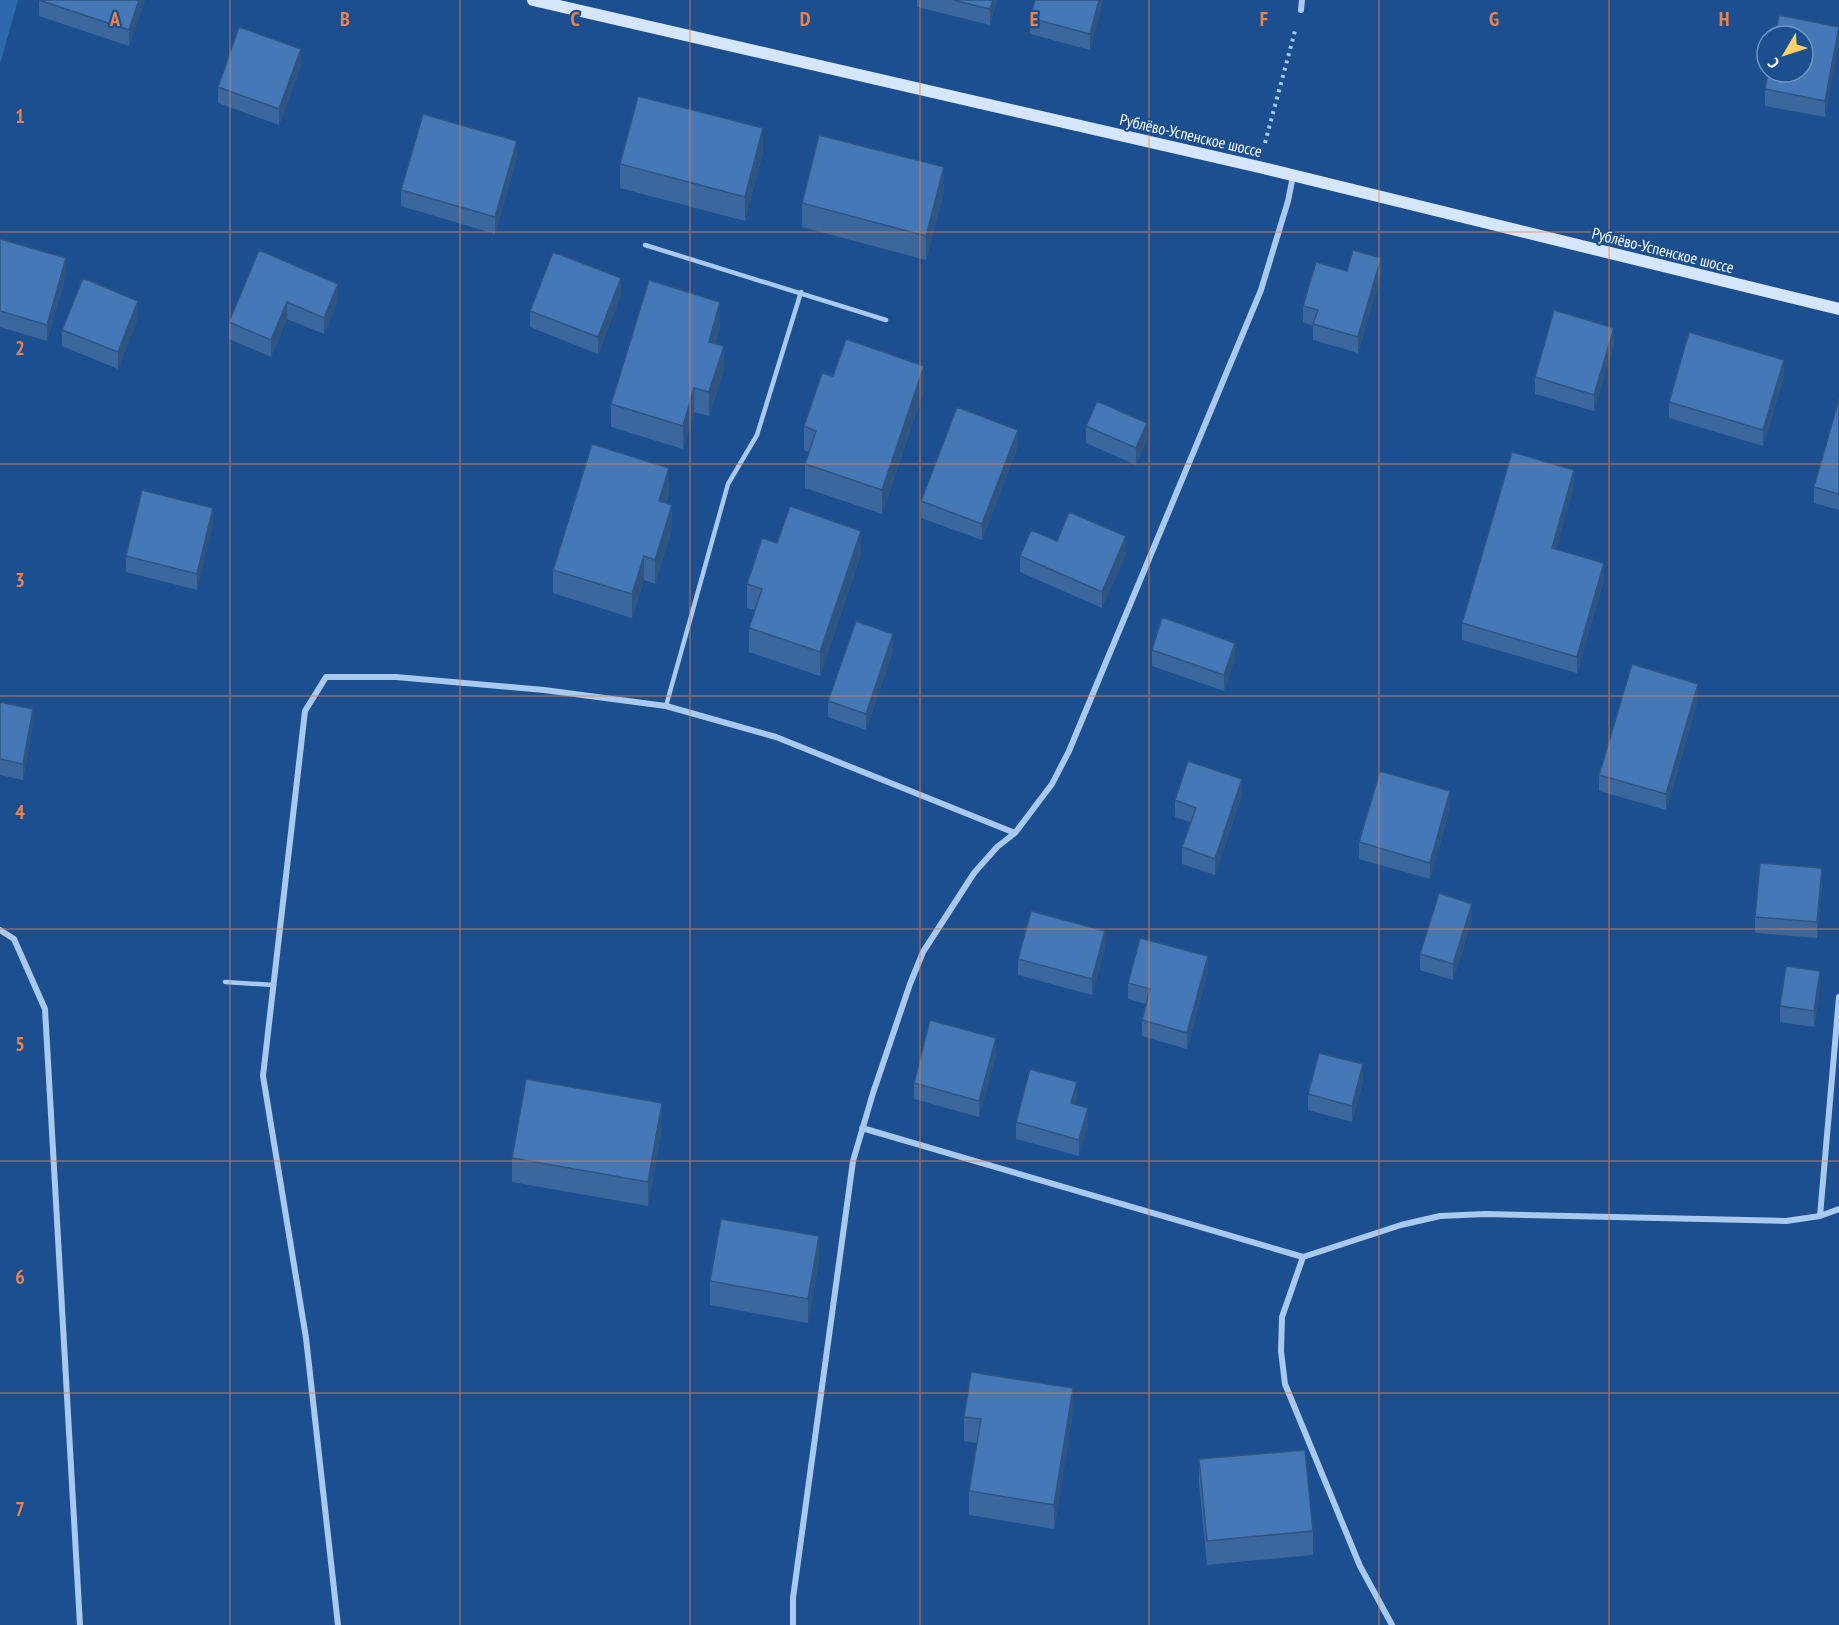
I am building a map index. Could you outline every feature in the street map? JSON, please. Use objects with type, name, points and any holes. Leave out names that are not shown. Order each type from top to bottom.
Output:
[{"type":"main road","name":"Рублёво-Успенское шоссе","points":[[533,0],[1259,167],[1839,309]]},
{"type":"street","points":[[1300,10],[1302,0]]},
{"type":"street","points":[[794,1625],[793,1598],[853,1161],[910,984],[923,952],[941,922],[974,873],[997,847],[1015,833],[1052,784],[1073,740],[1261,290],[1288,201],[1293,176]]},
{"type":"street","points":[[338,1625],[306,1338],[263,1076],[305,711],[326,677],[396,677],[544,690],[666,706],[776,737],[1015,833]]},
{"type":"street","points":[[0,930],[15,939],[45,1009],[80,1625]]},
{"type":"street","points":[[1820,1216],[1839,997]]},
{"type":"street","points":[[862,1128],[1303,1257],[1401,1225],[1440,1216],[1485,1214],[1786,1221],[1820,1216],[1839,1209]]},
{"type":"street","points":[[1303,1257],[1282,1317],[1281,1351],[1285,1384],[1360,1566],[1392,1625]]},
{"type":"lane","points":[[645,244],[886,320]]},
{"type":"lane","points":[[666,706],[728,484],[757,435],[801,292]]},
{"type":"lane","points":[[225,982],[273,985]]},
{"type":"path","points":[[1259,167],[1300,10]]},
{"type":"shaded area","points":[[0,0],[18,0],[0,64]]},
{"type":"building","points":[[39,0],[139,0],[129,30]]},
{"type":"building","points":[[953,0],[993,0],[990,9]]},
{"type":"building","points":[[1035,0],[1099,0],[1090,34],[1030,18]]},
{"type":"building","points":[[1779,15],[1839,27],[1825,101],[1765,89],[1766,84],[1815,84],[1815,24],[1777,24]]},
{"type":"building","points":[[239,27],[301,49],[279,109],[218,87]]},
{"type":"building","points":[[638,96],[763,128],[745,197],[620,164]]},
{"type":"building","points":[[423,114],[517,141],[495,217],[401,190]]},
{"type":"building","points":[[819,135],[944,167],[926,236],[802,203]]},
{"type":"building","points":[[0,239],[66,258],[47,325],[0,311]]},
{"type":"building","points":[[259,250],[338,284],[324,318],[287,302],[271,340],[229,322]]},
{"type":"building","points":[[1353,250],[1381,258],[1358,337],[1313,324],[1318,310],[1303,306],[1316,262],[1347,271]]},
{"type":"building","points":[[553,252],[621,278],[598,337],[530,311]]},
{"type":"building","points":[[83,278],[138,301],[118,352],[62,330]]},
{"type":"building","points":[[649,280],[720,302],[709,342],[724,346],[709,392],[694,388],[683,426],[611,404]]},
{"type":"building","points":[[1554,310],[1614,328],[1594,395],[1535,377]]},
{"type":"building","points":[[1689,332],[1784,360],[1763,430],[1669,402]]},
{"type":"building","points":[[846,339],[924,366],[882,490],[805,464],[816,431],[804,426],[822,373],[833,376]]},
{"type":"building","points":[[1839,399],[1839,494],[1814,487]]},
{"type":"building","points":[[1097,401],[1147,423],[1136,448],[1086,426]]},
{"type":"building","points":[[957,407],[1018,430],[982,524],[921,501]]},
{"type":"building","points":[[592,444],[669,468],[659,501],[672,505],[655,560],[644,556],[632,594],[553,570]]},
{"type":"building","points":[[1512,452],[1574,470],[1552,548],[1604,563],[1577,657],[1462,623]]},
{"type":"building","points":[[142,490],[213,508],[197,574],[126,556]]},
{"type":"building","points":[[790,506],[861,531],[820,652],[749,628],[762,589],[747,584],[762,538],[777,543]]},
{"type":"building","points":[[1069,512],[1126,536],[1102,592],[1020,556],[1031,530],[1057,541]]},
{"type":"building","points":[[1162,617],[1235,643],[1224,675],[1152,650]]},
{"type":"building","points":[[856,621],[893,634],[866,714],[828,701]]},
{"type":"building","points":[[1632,664],[1698,684],[1666,794],[1599,775]]},
{"type":"building","points":[[0,702],[33,709],[23,764],[0,759]]},
{"type":"building","points":[[1188,761],[1242,779],[1215,859],[1182,847],[1196,808],[1175,800]]},
{"type":"building","points":[[1380,771],[1450,791],[1430,863],[1359,842]]},
{"type":"building","points":[[1760,863],[1822,868],[1817,922],[1755,917]]},
{"type":"building","points":[[1439,893],[1472,904],[1453,964],[1420,954]]},
{"type":"building","points":[[1031,911],[1105,931],[1092,979],[1018,959]]},
{"type":"building","points":[[1140,938],[1208,956],[1187,1033],[1142,1020],[1150,989],[1128,983]]},
{"type":"building","points":[[1786,966],[1820,971],[1814,1011],[1780,1006]]},
{"type":"building","points":[[930,1020],[996,1038],[979,1101],[914,1083]]},
{"type":"building","points":[[1319,1053],[1363,1064],[1352,1106],[1308,1094]]},
{"type":"building","points":[[1030,1069],[1077,1082],[1071,1103],[1088,1108],[1079,1140],[1016,1122]]},
{"type":"building","points":[[526,1079],[662,1103],[648,1182],[512,1158]]},
{"type":"building","points":[[721,1219],[819,1236],[808,1299],[710,1281]]},
{"type":"building","points":[[971,1372],[1073,1388],[1054,1505],[969,1491],[981,1419],[964,1417]]},
{"type":"building","points":[[1305,1450],[1313,1531],[1207,1541],[1199,1459]]}]
